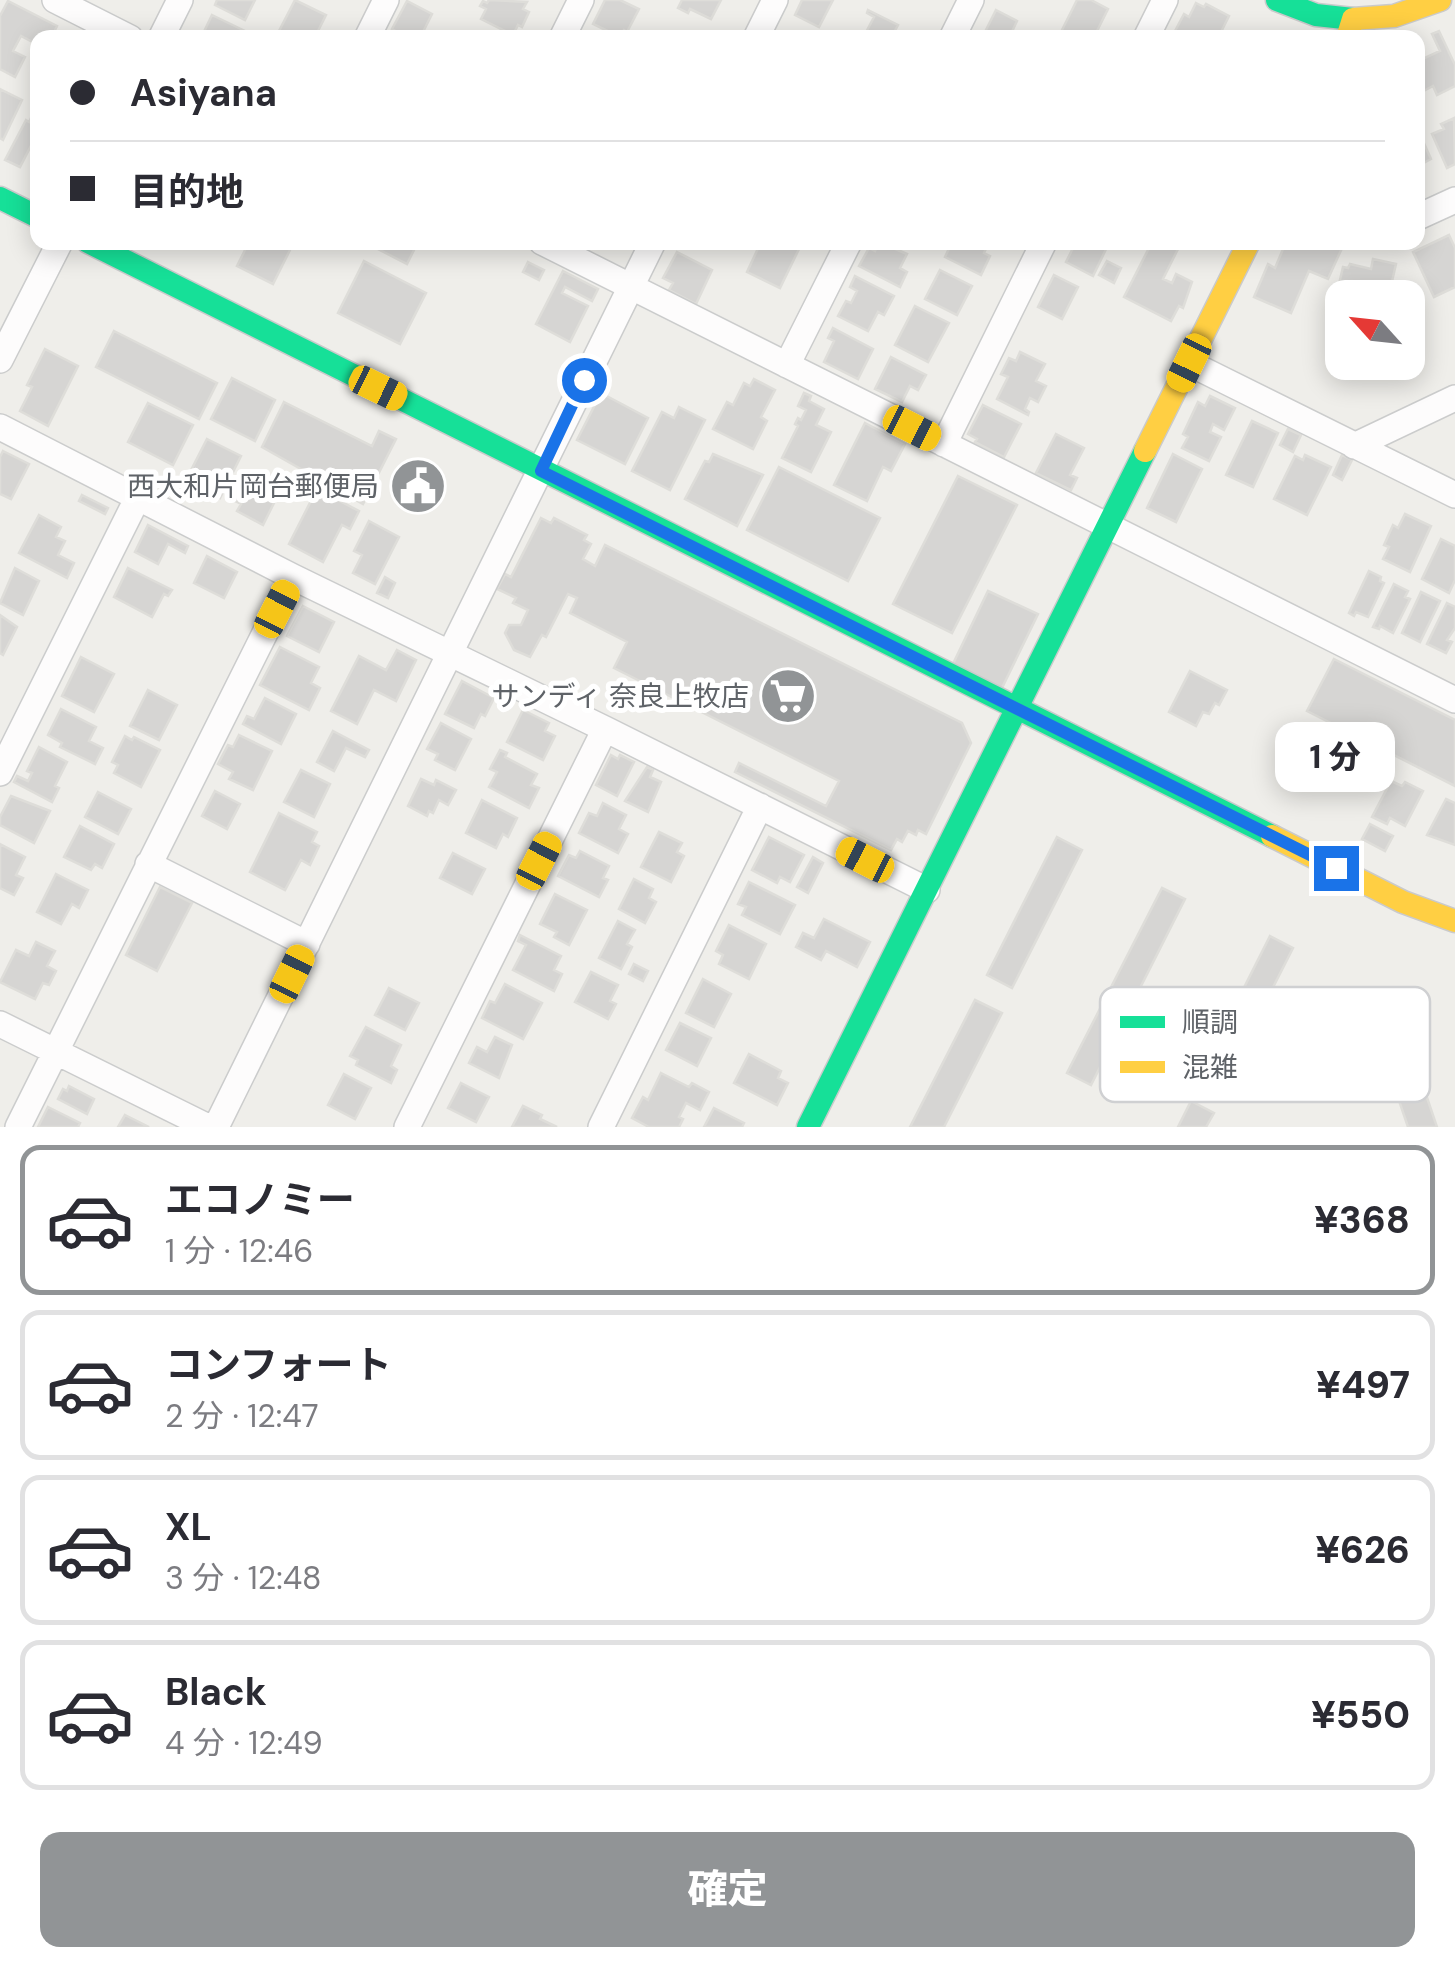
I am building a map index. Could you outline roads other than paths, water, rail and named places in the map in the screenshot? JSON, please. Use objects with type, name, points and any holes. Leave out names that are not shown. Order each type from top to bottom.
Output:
[{"type":"street","points":[[55,0],[114,30]]},
{"type":"street","points":[[165,30],[180,0]]},
{"type":"street","points":[[371,30],[386,0]]},
{"type":"street","points":[[566,30],[581,0]]},
{"type":"street","points":[[760,30],[776,0]]},
{"type":"street","points":[[956,30],[971,0]]},
{"type":"street","points":[[1150,30],[1165,0]]},
{"type":"street","points":[[1277,0],[1316,14],[1351,19],[1394,16],[1440,0]]},
{"type":"street","points":[[0,198],[30,213]]},
{"type":"street","points":[[1425,214],[1455,200]]},
{"type":"street","points":[[0,360],[56,250]]},
{"type":"street","points":[[104,250],[1403,902],[1455,921]]},
{"type":"street","points":[[558,250],[1455,700]]},
{"type":"street","points":[[216,1127],[648,250]]},
{"type":"street","points":[[788,365],[845,250]]},
{"type":"street","points":[[944,444],[1040,250]]},
{"type":"street","points":[[808,1127],[1245,250]]},
{"type":"street","points":[[1189,363],[1455,495]]},
{"type":"street","points":[[1354,446],[1455,398]]},
{"type":"street","points":[[0,427],[293,577],[606,728],[927,890]]},
{"type":"street","points":[[0,773],[138,498]]},
{"type":"street","points":[[18,1127],[293,577]]},
{"type":"street","points":[[407,1127],[606,728]]},
{"type":"street","points":[[601,1127],[760,806]]},
{"type":"street","points":[[148,864],[307,944]]},
{"type":"street","points":[[0,1024],[208,1127]]},
{"type":"place","name":"西大和片岡台郵便局","points":[[418,486]]},
{"type":"place","name":"サンディ 奈良上牧店","points":[[788,696]]}]
